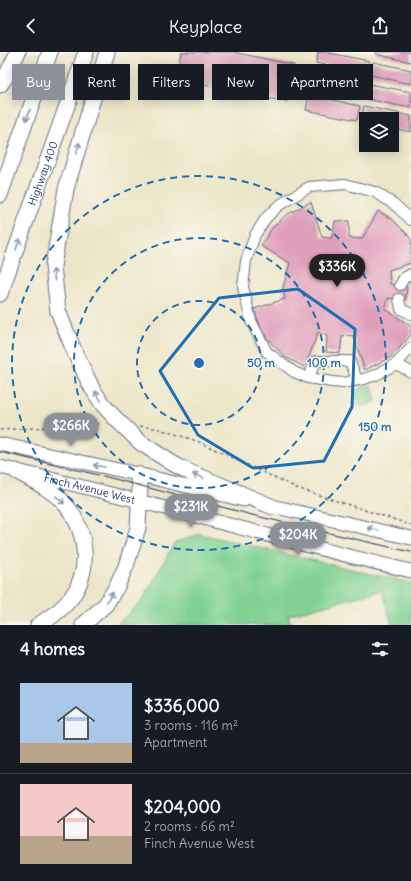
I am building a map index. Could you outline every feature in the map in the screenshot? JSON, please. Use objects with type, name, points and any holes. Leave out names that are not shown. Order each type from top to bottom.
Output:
[{"type":"highway","points":[[0,85],[18,52]]},
{"type":"highway","points":[[0,195],[50,52]]},
{"type":"highway","name":"Highway 400","points":[[0,294],[86,52]]},
{"type":"highway","points":[[107,52],[66,189],[53,266],[58,311],[75,353],[92,388],[103,405],[141,442],[186,471],[273,507]]},
{"type":"highway","points":[[16,471],[48,490],[62,502],[70,510],[78,523],[83,537],[83,567],[78,586],[62,608],[38,625]]},
{"type":"highway","points":[[83,625],[106,604],[117,586],[126,566],[138,528],[140,486],[137,474]]},
{"type":"main road","points":[[0,444],[137,474],[273,507],[411,538]]},
{"type":"main road","name":"Finch Avenue West","points":[[0,467],[139,501],[353,557],[411,570]]},
{"type":"lane","points":[[411,220],[394,204],[375,192],[345,184],[309,187],[278,206],[266,218],[255,235],[246,261],[243,287],[251,321],[267,352],[294,372],[308,378],[343,383],[376,375],[396,364],[411,348]]},
{"type":"lane","points":[[400,285],[404,278],[411,274]]},
{"type":"lane","points":[[399,299],[401,309],[411,314]]},
{"type":"lane","points":[[308,378],[316,361],[350,361],[356,380]]},
{"type":"lane","points":[[396,364],[411,372]]},
{"type":"path","points":[[0,430],[100,424]]},
{"type":"path","points":[[140,426],[159,429],[197,440],[296,488],[411,525]]},
{"type":"highlighted area","points":[[298,289],[355,329],[352,407],[324,461],[253,468],[198,435],[160,371],[219,298]]},
{"type":"green space","points":[[372,385],[376,402],[363,406],[355,403],[354,399],[359,388]]},
{"type":"green space","points":[[200,534],[411,583],[411,625],[392,625],[382,590],[288,615],[291,625],[116,625],[143,600],[174,543]]},
{"type":"building","points":[[181,52],[233,52],[289,64],[277,64],[277,100],[286,100],[286,102],[269,98],[269,64],[212,64],[212,87],[204,85],[204,64],[179,64]]},
{"type":"building","points":[[318,52],[369,61],[369,64],[316,63]]},
{"type":"building","points":[[376,52],[411,52],[411,62],[375,54]]},
{"type":"building","points":[[373,62],[411,70],[411,84],[373,75]]},
{"type":"building","points":[[373,85],[411,92],[411,108],[371,100],[373,100]]},
{"type":"building","points":[[308,100],[332,100],[360,106],[357,120],[306,110]]},
{"type":"building","points":[[364,106],[392,112],[363,112]]},
{"type":"building","points":[[399,113],[411,116],[411,132],[399,129]]},
{"type":"building","points":[[311,202],[322,237],[332,238],[335,221],[349,221],[349,238],[362,239],[378,211],[391,218],[411,240],[411,263],[389,270],[390,284],[407,286],[406,300],[388,298],[385,309],[411,326],[411,335],[391,357],[365,370],[353,335],[342,337],[340,353],[326,352],[327,336],[318,332],[305,367],[287,358],[273,345],[262,331],[254,309],[285,299],[283,287],[290,263],[261,246],[273,227],[286,215]]},
{"type":"tram line","points":[[0,452],[107,477],[256,516],[411,552]]}]
